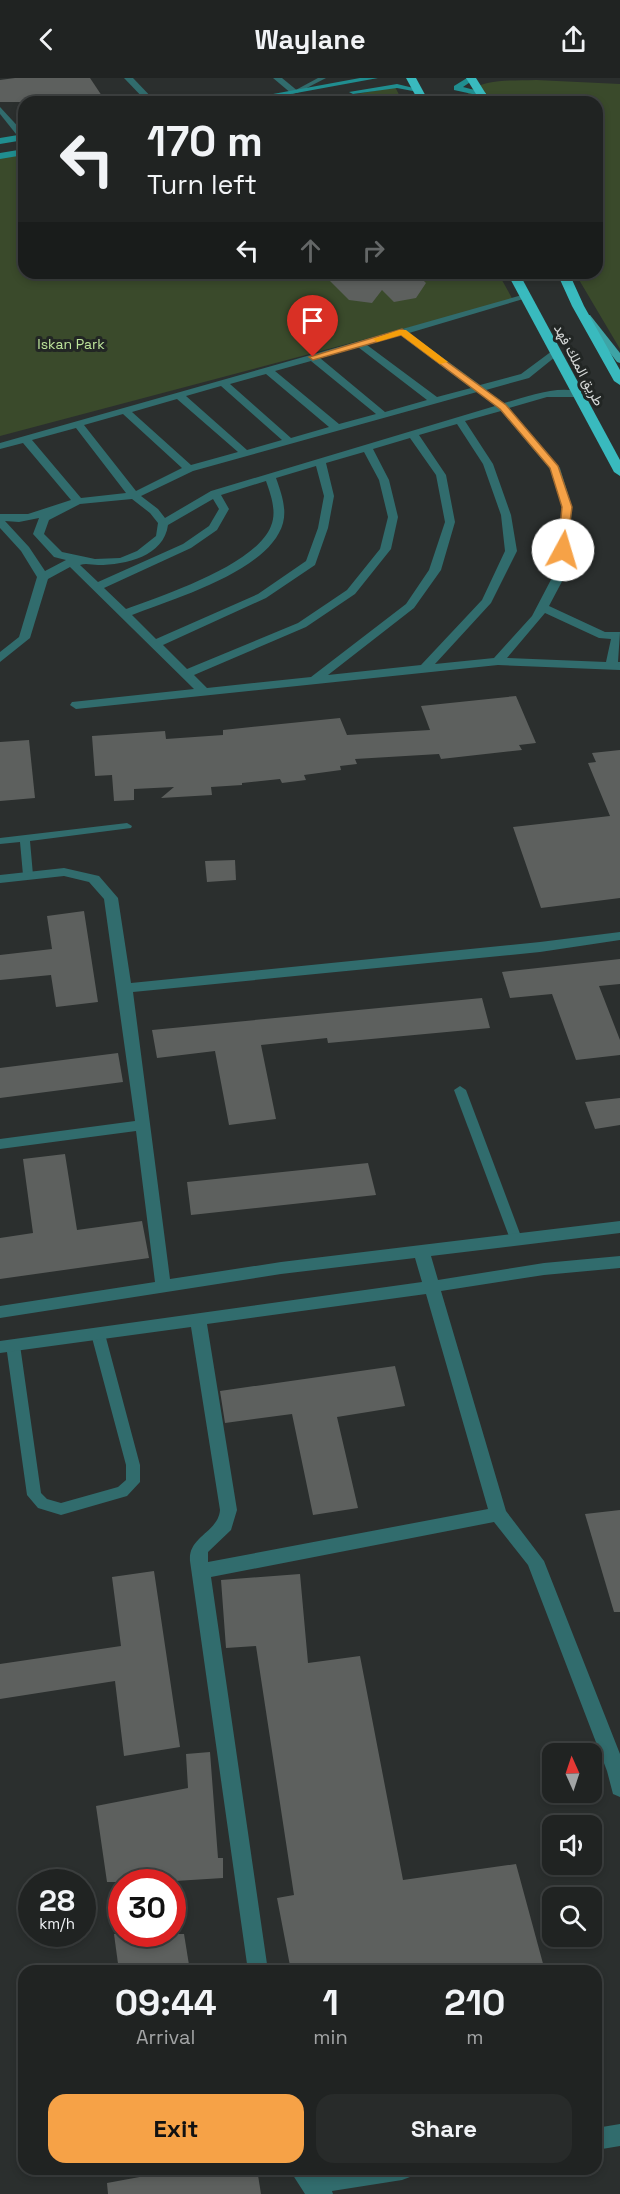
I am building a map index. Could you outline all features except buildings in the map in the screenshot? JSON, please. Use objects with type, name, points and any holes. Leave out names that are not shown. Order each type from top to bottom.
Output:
[{"type":"highway","points":[[411,78],[421,96]]},
{"type":"highway","points":[[471,78],[484,96]]},
{"type":"highway","name":"طريق الملك فهد","points":[[516,279],[620,472]]},
{"type":"highway","name":"طريق الملك فهد","points":[[567,279],[578,306],[620,381]]},
{"type":"main road","points":[[578,306],[620,360]]},
{"type":"street","points":[[128,78],[146,96]]},
{"type":"street","points":[[277,78],[294,92]]},
{"type":"street","points":[[270,96],[374,78]]},
{"type":"street","points":[[471,78],[457,88],[479,96]]},
{"type":"street","points":[[346,94],[397,86],[418,90]]},
{"type":"street","points":[[0,109],[18,131]]},
{"type":"street","points":[[0,141],[18,138]]},
{"type":"street","points":[[0,156],[18,153]]},
{"type":"street","points":[[0,447],[525,297]]},
{"type":"street","points":[[402,332],[503,407],[555,468],[567,507],[561,572],[537,617],[498,661]]},
{"type":"street","points":[[360,344],[435,401]]},
{"type":"street","points":[[0,517],[9,520],[35,515],[78,501],[134,496],[189,469],[525,376],[555,353]]},
{"type":"street","points":[[313,357],[383,415]]},
{"type":"street","points":[[268,370],[337,428]]},
{"type":"street","points":[[223,383],[289,441]]},
{"type":"street","points":[[163,524],[215,493],[546,394],[578,394]]},
{"type":"street","points":[[179,396],[245,453]]},
{"type":"street","points":[[125,411],[189,469]]},
{"type":"street","points":[[423,670],[487,602],[511,551],[506,515],[488,464],[459,420]]},
{"type":"street","points":[[0,658],[24,638],[43,577],[71,562],[122,561],[141,553],[161,537],[163,524],[154,511],[134,496],[78,424]]},
{"type":"street","points":[[314,681],[410,606],[435,570],[450,522],[441,475],[413,434]]},
{"type":"street","points":[[26,439],[78,501]]},
{"type":"street","points":[[186,674],[302,625],[351,592],[385,549],[393,517],[384,480],[367,448]]},
{"type":"street","points":[[155,644],[262,596],[311,563],[323,528],[329,496],[320,462]]},
{"type":"street","points":[[123,614],[205,581],[258,554],[277,528],[280,503],[270,477]]},
{"type":"street","points":[[96,587],[187,546],[213,528],[224,509],[215,493]]},
{"type":"street","points":[[78,501],[44,518],[38,534],[58,555],[95,562]]},
{"type":"street","points":[[0,522],[25,549],[43,577]]},
{"type":"street","points":[[71,562],[205,693]]},
{"type":"street","points":[[76,705],[498,661],[615,665],[619,635],[603,636],[543,607]]},
{"type":"street","points":[[0,879],[64,872],[94,879],[111,898],[125,988],[163,1285]]},
{"type":"street","points":[[125,988],[540,947],[620,936]]},
{"type":"street","points":[[0,1144],[142,1125]]},
{"type":"street","points":[[0,1312],[163,1285],[421,1250],[620,1227]]},
{"type":"street","points":[[421,1250],[498,1514],[535,1561],[617,1771],[620,1788]]},
{"type":"street","points":[[7,1346],[544,1269],[620,1262]]},
{"type":"street","points":[[198,1320],[222,1478],[228,1501],[228,1520],[199,1552],[257,1965]]},
{"type":"street","points":[[201,1571],[498,1514]]},
{"type":"street","points":[[602,2138],[620,2135]]},
{"type":"street","points":[[310,2182],[360,2175]]},
{"type":"lane","points":[[294,92],[323,78]]},
{"type":"lane","points":[[0,841],[127,826]]},
{"type":"lane","points":[[25,838],[28,875]]},
{"type":"lane","points":[[460,1090],[516,1239]]},
{"type":"lane","points":[[7,1346],[34,1496],[43,1504],[61,1509],[122,1492],[133,1482],[133,1465],[98,1334]]},
{"type":"green space","points":[[509,81],[620,84],[620,349],[579,279],[603,279],[603,96],[469,96],[467,92],[483,84]]},
{"type":"green space","points":[[395,87],[400,96],[346,96]]},
{"type":"green space","name":"Iskan Park","points":[[18,155],[18,279],[501,279],[513,300],[0,436],[0,158]]},
{"type":"slow traffic","points":[[377,339],[402,332],[443,362]]},
{"type":"route","points":[[313,357],[402,332],[479,388],[503,407],[555,468],[567,507],[563,550]]}]
